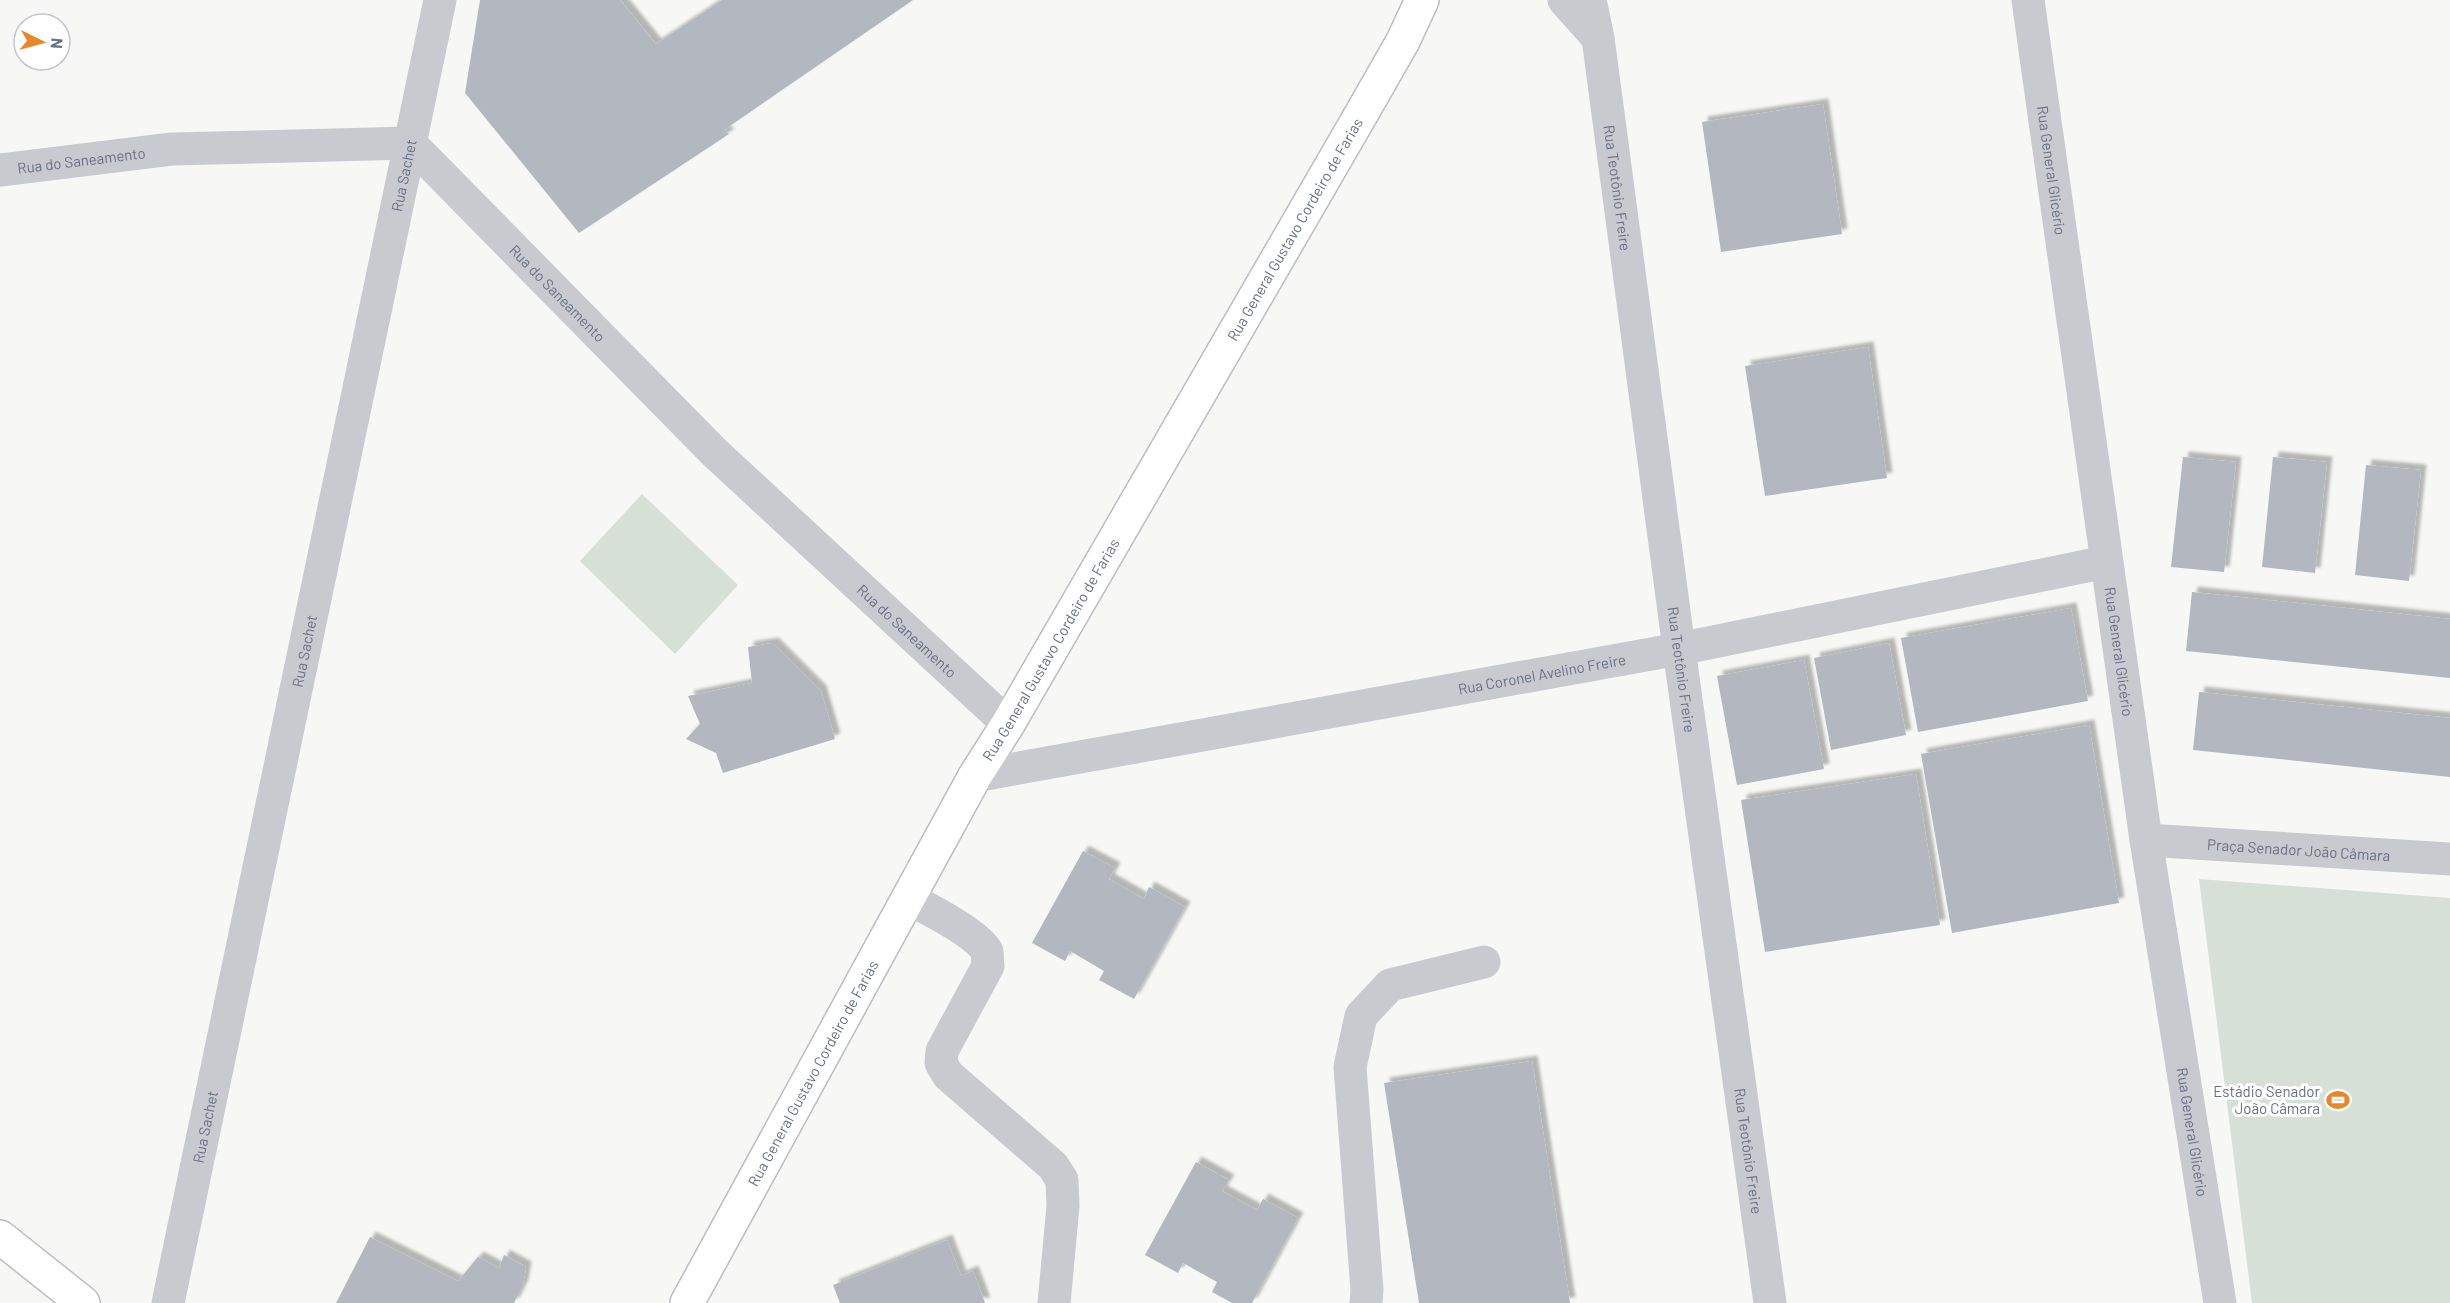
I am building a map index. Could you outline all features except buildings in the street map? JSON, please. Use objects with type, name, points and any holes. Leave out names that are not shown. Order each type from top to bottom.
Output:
[{"type":"main road","name":"Rua General Gustavo Cordeiro de Farias","points":[[687,1303],[975,776],[1008,724],[1424,2]]},
{"type":"main road","points":[[0,1237],[83,1303]]},
{"type":"street","name":"Rua Sachet","points":[[168,1303],[440,0]]},
{"type":"street","points":[[1564,0],[1598,38]]},
{"type":"street","name":"Rua Teotônio Freire","points":[[1590,0],[1598,38],[1679,649],[1770,1303]]},
{"type":"street","name":"Rua General Glicério","points":[[2028,0],[2146,840],[2220,1303]]},
{"type":"street","name":"Rua do Saneamento","points":[[0,170],[172,149],[410,143],[715,453],[1008,724]]},
{"type":"street","name":"Rua Coronel Avelino Freire","points":[[975,776],[1679,649],[2106,562]]},
{"type":"street","name":"Praça Senador João Câmara","points":[[2146,840],[2450,859]]},
{"type":"street","points":[[909,899],[939,914],[981,943],[987,952],[987,966],[942,1051],[941,1063],[948,1075],[1053,1166],[1062,1180],[1063,1206],[1054,1303]]},
{"type":"street","points":[[1366,1303],[1367,1290],[1350,1067],[1361,1016],[1390,985],[1484,963]]},
{"type":"shaded area","points":[[642,494],[738,585],[675,654],[580,561]]},
{"type":"shaded area","name":"Estádio Senador João Câmara","points":[[2199,879],[2450,898],[2450,1303],[2252,1303]]},
{"type":"place","name":"Estádio Senador João Câmara","points":[[2338,1100]]}]
